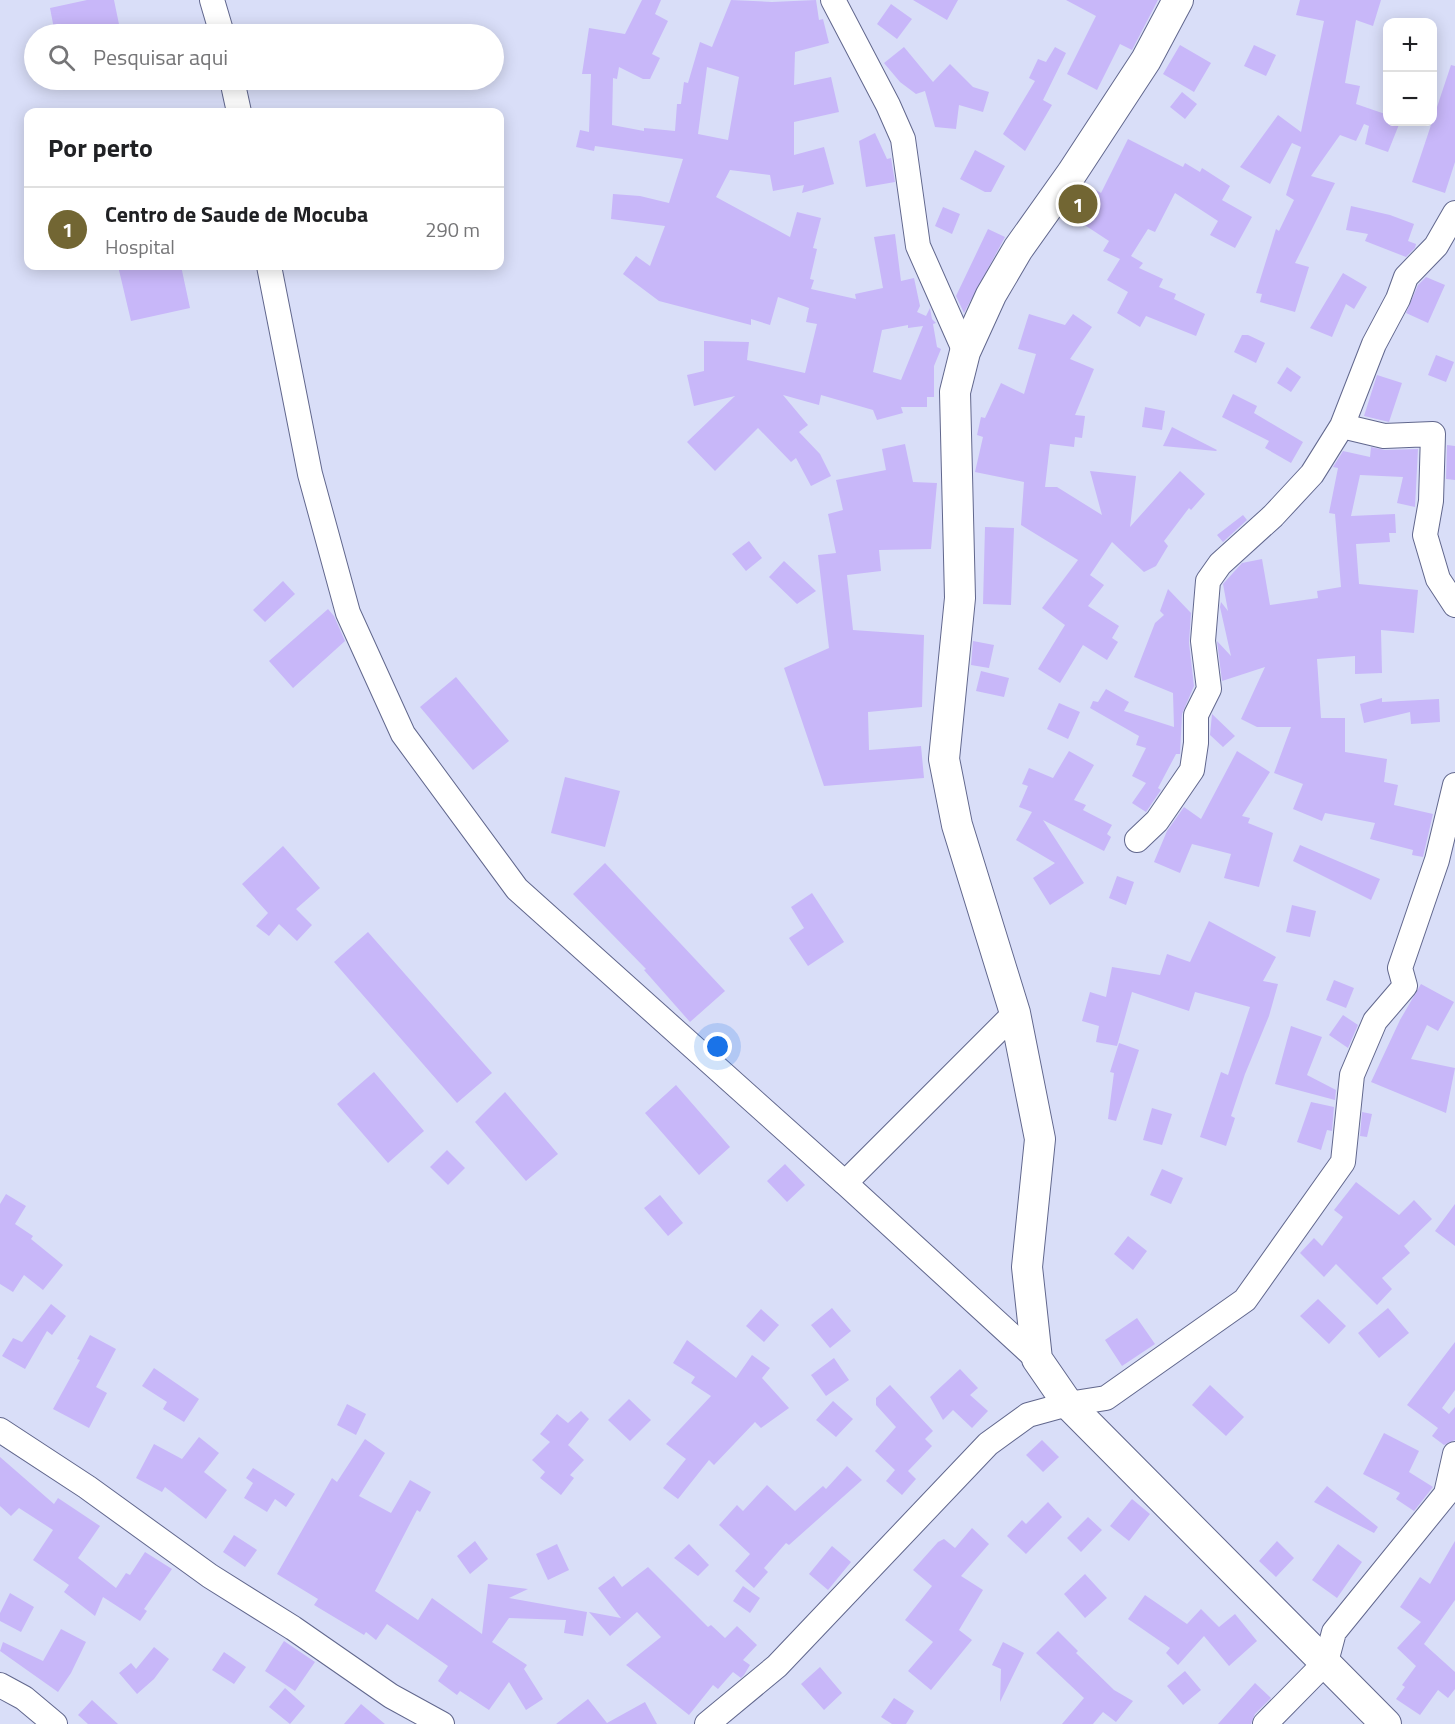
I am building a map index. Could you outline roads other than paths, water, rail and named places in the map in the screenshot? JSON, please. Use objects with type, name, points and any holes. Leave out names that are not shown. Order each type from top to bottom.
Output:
[{"type":"street","points":[[212,0],[219,24]]},
{"type":"street","points":[[833,0],[888,105],[903,139],[918,246],[964,352]]},
{"type":"street","points":[[1037,1359],[1027,1267],[1040,1139],[1015,1013],[957,825],[944,759],[960,598],[956,392],[964,352],[991,295],[1018,249],[1072,173],[1146,60],[1178,0]]},
{"type":"street","points":[[234,90],[238,108]]},
{"type":"street","points":[[1137,840],[1156,821],[1192,770],[1196,743],[1196,715],[1209,689],[1203,641],[1208,581],[1220,564],[1273,516],[1312,474],[1342,426],[1374,344],[1398,299],[1406,277],[1445,250],[1455,213]]},
{"type":"street","points":[[270,270],[310,474],[348,613],[403,734],[517,889],[845,1182],[1037,1359],[1068,1404],[1386,1724]]},
{"type":"street","points":[[1342,426],[1384,436],[1433,434],[1431,501],[1425,535],[1438,579],[1455,605]]},
{"type":"street","points":[[707,1724],[777,1666],[988,1444],[1028,1414],[1106,1398],[1245,1300],[1343,1162],[1352,1075],[1375,1021],[1405,986],[1400,968],[1437,860],[1455,785]]},
{"type":"street","points":[[845,1182],[1015,1013]]},
{"type":"street","points":[[0,1430],[87,1487],[210,1576],[293,1628],[391,1696],[442,1724]]},
{"type":"street","points":[[1266,1724],[1326,1662],[1334,1632],[1446,1494],[1455,1454]]},
{"type":"street","points":[[0,1685],[24,1698],[55,1724]]},
{"type":"place","name":"Centro de Saude de Mocuba","points":[[1078,204]]}]
